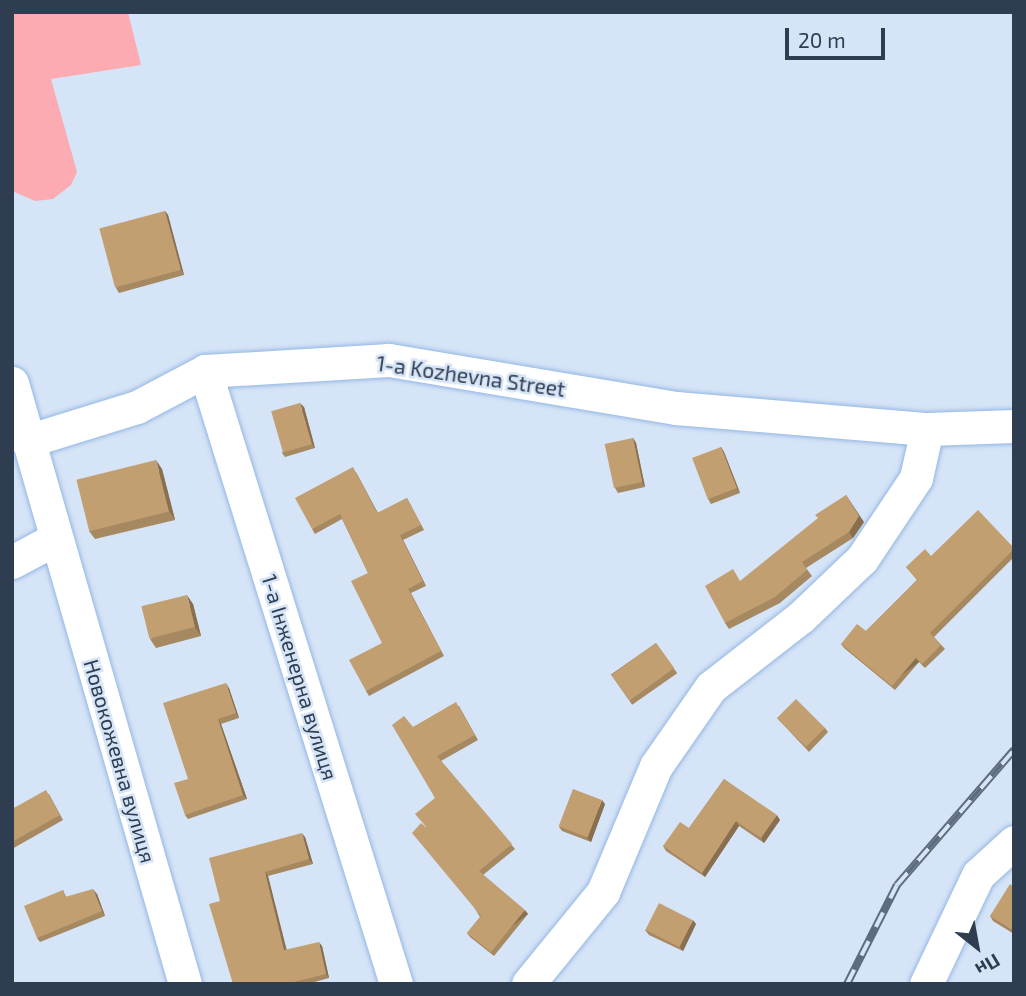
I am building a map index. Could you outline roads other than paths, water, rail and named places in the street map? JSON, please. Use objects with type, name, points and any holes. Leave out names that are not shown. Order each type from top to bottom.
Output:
[{"type":"street","name":"1-a Kozhevna Street","points":[[27,441],[137,407],[205,371],[389,359],[676,408],[927,429],[1014,426]]},
{"type":"street","name":"1-а Інженерна вулиця","points":[[205,371],[396,984]]},
{"type":"street","name":"Новокожевна вулиця","points":[[12,383],[185,984]]},
{"type":"street","points":[[528,984],[603,892],[656,766],[711,687],[801,617],[862,559],[916,478],[927,429]]},
{"type":"street","points":[[12,562],[55,539]]},
{"type":"street","points":[[926,984],[978,875],[1014,842]]},
{"type":"railway","points":[[847,984],[897,885],[1014,750]]}]
